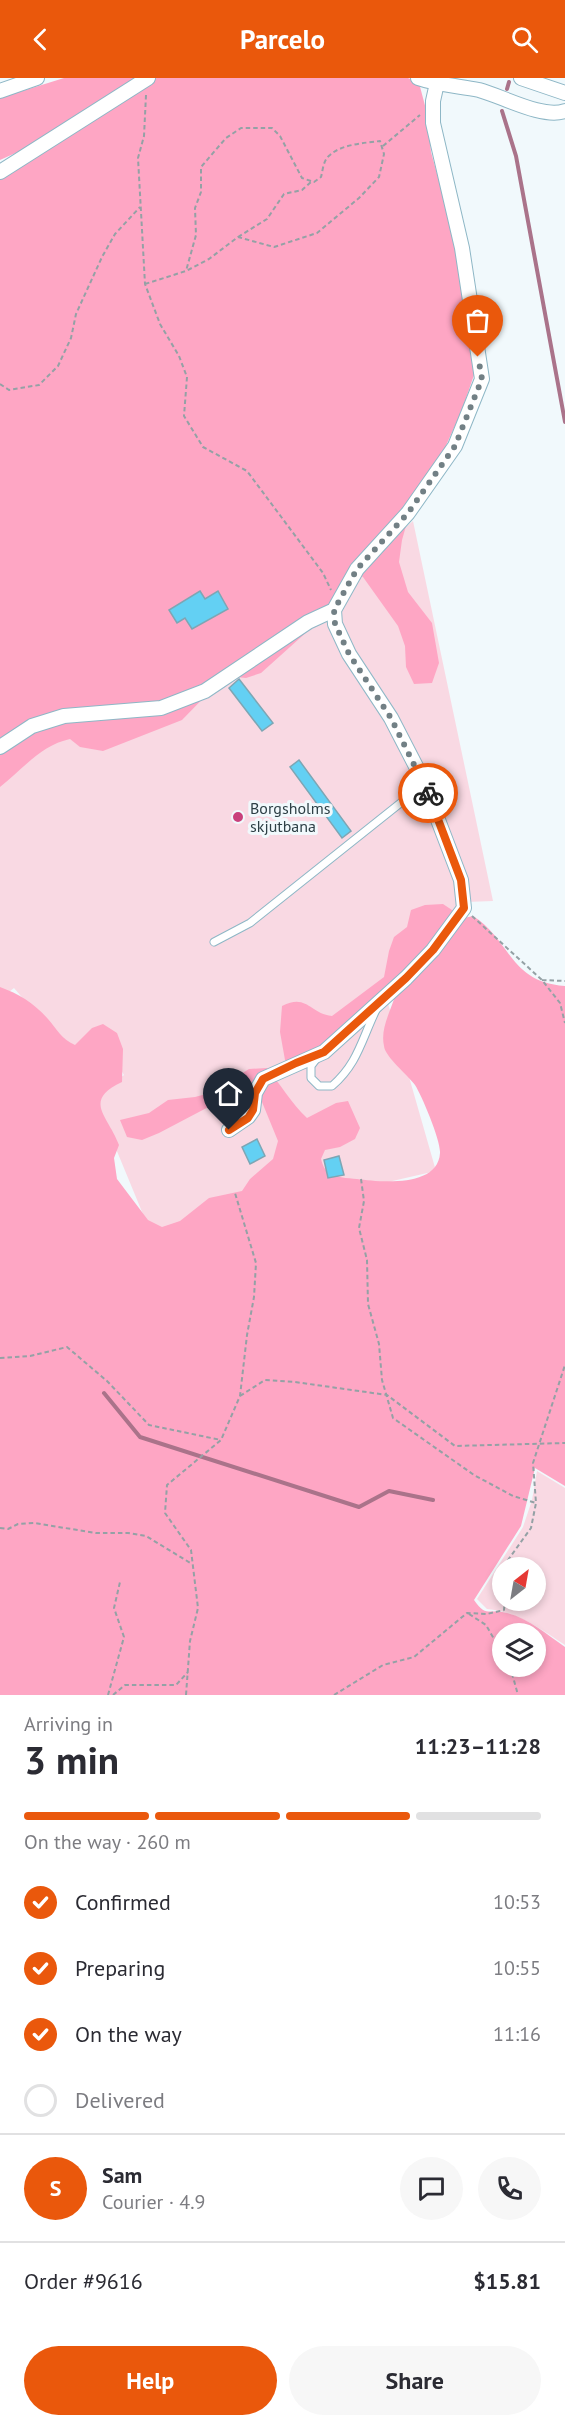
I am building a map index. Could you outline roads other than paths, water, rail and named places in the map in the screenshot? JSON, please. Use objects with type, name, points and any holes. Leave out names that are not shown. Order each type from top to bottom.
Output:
[{"type":"street","points":[[0,91],[37,78]]},
{"type":"street","points":[[418,78],[479,90],[544,111],[559,113],[565,111]]},
{"type":"street","points":[[521,78],[565,93]]},
{"type":"street","points":[[0,172],[147,82]]},
{"type":"street","points":[[229,1130],[248,1118],[253,1110],[255,1093],[263,1079],[321,1054],[380,1003],[433,950],[464,908],[461,880],[422,778],[391,718],[349,654],[335,624],[334,610],[357,569],[408,513],[455,446],[482,379],[462,248],[433,123],[433,101],[437,83]]},
{"type":"street","points":[[0,747],[32,726],[64,716],[161,708],[205,691],[308,622],[334,610]]},
{"type":"lane","points":[[214,942],[250,923],[408,797],[422,778]]},
{"type":"lane","points":[[321,1054],[311,1066],[311,1078],[319,1086],[332,1086],[347,1073],[358,1055],[380,1003]]},
{"type":"waterway","points":[[507,89],[509,82]]},
{"type":"waterway","points":[[502,111],[516,156],[565,422]]},
{"type":"waterway","points":[[104,1393],[140,1437],[359,1507],[389,1491],[433,1500]]},
{"type":"place","name":"Borgsholms skjutbana","points":[[238,817]]}]
